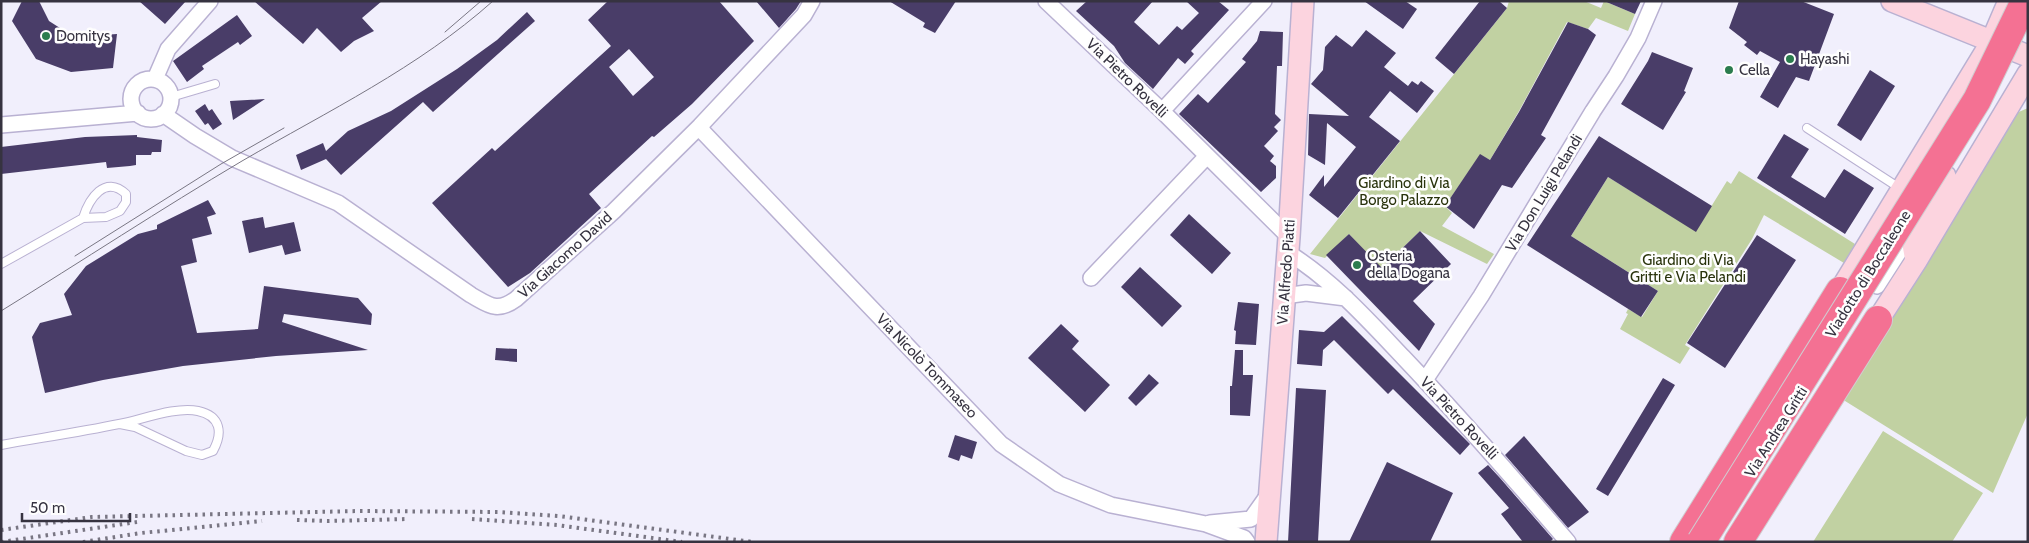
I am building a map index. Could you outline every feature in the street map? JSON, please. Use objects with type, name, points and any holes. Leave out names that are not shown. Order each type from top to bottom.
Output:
[{"type":"highway","name":"Viadotto di Boccaleone","points":[[1701,542],[1970,112],[2011,33],[2025,1]]},
{"type":"highway","name":"Viadotto di Boccaleone","points":[[1722,542],[1991,107],[2028,36]]},
{"type":"highway","points":[[1684,542],[1840,291]]},
{"type":"highway","points":[[1738,542],[1780,475],[1861,322]]},
{"type":"main road","name":"Via Alfredo Piatti","points":[[1266,542],[1288,244],[1303,1]]},
{"type":"main road","points":[[1892,1],[2028,56]]},
{"type":"main road","points":[[1840,291],[1995,44],[2009,1]]},
{"type":"main road","name":"Via Andrea Gritti","points":[[1911,232],[1978,123],[2004,74],[2006,61],[1995,44]]},
{"type":"main road","name":"Via Andrea Gritti","points":[[1861,322],[1916,260],[2028,74]]},
{"type":"main road","points":[[1911,232],[1916,260]]},
{"type":"street","points":[[163,86],[143,80],[132,93],[135,109],[143,116],[153,118],[163,114],[170,107],[163,86],[164,60],[168,50],[210,1]]},
{"type":"street","name":"Via Giacomo David","points":[[163,114],[232,158],[338,203],[471,295],[493,307],[508,305],[516,300],[614,210],[700,126],[804,15],[812,1]]},
{"type":"street","name":"Via Pietro Rovelli","points":[[1046,1],[1207,156],[1307,265],[1346,298],[1500,462],[1568,542]]},
{"type":"street","points":[[1162,111],[1264,1]]},
{"type":"street","name":"Via Don Luigi Pelandi","points":[[1425,380],[1481,296],[1592,111],[1616,76],[1638,38],[1654,1]]},
{"type":"street","points":[[2,120],[108,117],[135,109]]},
{"type":"street","name":"Via Nicolò Tommaseo","points":[[700,126],[704,133],[1001,444],[1059,484],[1111,505],[1206,524],[1244,538],[1247,542]]},
{"type":"street","points":[[1091,278],[1207,156]]},
{"type":"street","name":"Via Andrea Gritti","points":[[1717,542],[1911,232]]},
{"type":"street","points":[[1840,291],[1861,322]]},
{"type":"street","points":[[1284,296],[1306,293],[1346,298]]},
{"type":"street","name":"Via Andrea Gritti","points":[[1707,542],[1861,322]]},
{"type":"street","name":"Via Nicolò Tommaseo","points":[[1206,524],[1251,519],[1268,496]]},
{"type":"lane","points":[[163,86],[215,84]]},
{"type":"lane","points":[[1807,128],[1903,190]]},
{"type":"lane","points":[[1,264],[83,218],[106,216],[120,211],[126,202],[126,194],[120,188],[110,187],[100,190],[87,205],[83,218]]},
{"type":"lane","name":"Via Andrea Gritti","points":[[1861,322],[1890,250],[1885,219]]},
{"type":"lane","points":[[1,445],[120,424],[179,411],[197,410],[211,415],[218,426],[220,439],[213,452],[202,455],[186,451],[135,427],[120,424]]},
{"type":"green space","name":"Giardino di Via Borgo Palazzo","points":[[1509,1],[1584,1],[1601,8],[1604,1],[1635,14],[1628,31],[1596,18],[1588,29],[1567,22],[1490,160],[1480,155],[1445,206],[1452,213],[1442,226],[1494,254],[1487,264],[1420,231],[1382,268],[1349,234],[1325,258],[1310,254],[1507,8]]},
{"type":"green space","points":[[2028,108],[2028,413],[1993,493],[1837,396],[2014,114]]},
{"type":"green space","name":"Giardino di Via Gritti e Via Pelandi","points":[[1739,171],[1855,244],[1844,263],[1764,215],[1752,239],[1685,345],[1690,348],[1680,364],[1620,329],[1628,314],[1626,313],[1628,309],[1642,317],[1658,291],[1571,236],[1608,177],[1696,231],[1727,181],[1731,184]]},
{"type":"green space","points":[[1883,431],[1983,493],[1952,542],[1813,542]]},
{"type":"building","name":"Domitys","points":[[22,1],[39,1],[49,21],[74,37],[117,34],[113,68],[71,72],[36,59],[12,21]]},
{"type":"building","name":"Domitys","points":[[139,1],[186,1],[165,24]]},
{"type":"building","points":[[254,1],[382,1],[362,18],[374,31],[354,41],[341,52],[317,28],[303,44]]},
{"type":"building","points":[[608,1],[719,1],[754,41],[692,104],[654,137],[652,136],[589,194],[601,208],[530,273],[508,287],[432,203],[492,148],[495,151],[611,46],[588,20]],"holes":[[[629,49],[654,77],[633,96],[609,67]]]},
{"type":"building","points":[[756,1],[801,1],[779,28]]},
{"type":"building","points":[[889,1],[956,1],[935,33],[923,27],[925,23]]},
{"type":"building","points":[[1087,1],[1153,1],[1134,22],[1159,45],[1177,26],[1182,30],[1199,13],[1186,1],[1218,1],[1229,10],[1191,51],[1194,54],[1185,64],[1178,58],[1153,89],[1125,63],[1114,46],[1076,11]]},
{"type":"building","points":[[1364,1],[1405,1],[1417,9],[1403,29]]},
{"type":"building","points":[[1480,1],[1499,1],[1507,8],[1454,74],[1435,58]]},
{"type":"building","points":[[1604,1],[1641,1],[1635,14]]},
{"type":"building","points":[[1739,1],[1801,1],[1834,14],[1809,81],[1796,77],[1778,108],[1760,97],[1780,62],[1760,51],[1757,55],[1744,45],[1747,42],[1729,28]]},
{"type":"building","points":[[527,12],[535,21],[433,112],[423,102],[341,175],[326,159],[301,170],[296,155],[323,143],[326,151],[348,131],[391,111],[457,69],[497,40]]},
{"type":"building","points":[[237,15],[252,36],[240,45],[238,42],[202,66],[204,69],[187,82],[173,61]]},
{"type":"building","points":[[1568,22],[1588,29],[1596,35],[1541,135],[1546,138],[1512,188],[1502,185],[1474,229],[1445,206],[1480,154],[1490,160],[1519,112]]},
{"type":"building","points":[[1366,30],[1396,53],[1384,67],[1408,86],[1412,81],[1418,85],[1421,81],[1434,91],[1417,113],[1390,91],[1369,117],[1400,141],[1338,218],[1309,195],[1324,175],[1324,187],[1356,147],[1327,123],[1325,165],[1308,155],[1309,114],[1349,116],[1311,84],[1323,70],[1325,47],[1336,35],[1352,47]]},
{"type":"building","points":[[1260,31],[1283,32],[1282,66],[1277,66],[1275,114],[1281,120],[1274,127],[1278,131],[1264,146],[1274,156],[1270,161],[1276,166],[1276,178],[1261,192],[1179,114],[1198,94],[1208,103],[1246,62],[1242,59],[1257,41]]},
{"type":"building","points":[[1652,52],[1693,68],[1684,91],[1686,92],[1663,130],[1621,104]]},
{"type":"building","points":[[1870,70],[1895,86],[1861,141],[1837,125]]},
{"type":"building","points":[[265,99],[233,120],[230,101]]},
{"type":"building","points":[[205,104],[209,111],[212,109],[222,124],[213,130],[208,123],[205,125],[195,111]]},
{"type":"building","points":[[1784,134],[1809,149],[1791,177],[1825,198],[1844,169],[1874,188],[1845,234],[1757,178]]},
{"type":"building","points":[[137,135],[137,137],[162,140],[161,152],[152,152],[151,155],[136,155],[136,165],[130,166],[107,168],[106,162],[1,174],[1,147],[85,137]]},
{"type":"building","points":[[1599,136],[1712,206],[1696,232],[1608,177],[1571,236],[1658,291],[1641,317],[1527,245]]},
{"type":"building","points":[[208,200],[216,214],[207,217],[212,234],[192,239],[197,262],[181,266],[197,333],[258,329],[264,286],[358,298],[372,314],[371,325],[284,314],[282,322],[368,350],[276,356],[183,366],[103,380],[45,393],[32,337],[40,323],[72,315],[64,294],[86,266],[138,234],[157,229],[157,225]]},
{"type":"building","points":[[1189,214],[1231,253],[1212,274],[1170,235]]},
{"type":"building","points":[[263,217],[265,228],[294,222],[301,251],[285,255],[282,245],[249,253],[242,221]]},
{"type":"building","points":[[1420,231],[1451,264],[1413,301],[1435,324],[1419,351],[1326,255],[1349,234],[1382,268]]},
{"type":"building","points":[[1757,235],[1796,260],[1725,368],[1687,343]]},
{"type":"building","points":[[1140,267],[1182,306],[1162,327],[1121,287]]},
{"type":"building","points":[[1238,302],[1259,304],[1256,345],[1235,344],[1236,331],[1234,330]]},
{"type":"building","points":[[1342,316],[1470,444],[1460,455],[1393,389],[1388,394],[1334,340],[1323,350],[1322,366],[1297,364],[1299,330],[1324,332]]},
{"type":"building","points":[[1061,324],[1079,341],[1072,349],[1110,385],[1085,412],[1028,358]]},
{"type":"building","points":[[496,348],[517,349],[517,362],[495,360]]},
{"type":"building","points":[[1235,350],[1243,350],[1243,375],[1253,375],[1250,416],[1230,415],[1230,386],[1232,386]]},
{"type":"building","points":[[1149,374],[1159,383],[1136,406],[1128,398]]},
{"type":"building","points":[[1663,378],[1675,385],[1608,496],[1596,489]]},
{"type":"building","points":[[1296,388],[1326,390],[1318,542],[1288,542]]},
{"type":"building","points":[[955,435],[977,442],[972,459],[961,455],[959,461],[948,457]]},
{"type":"building","points":[[1524,436],[1589,512],[1568,528],[1505,455]]},
{"type":"building","points":[[1387,462],[1453,493],[1430,542],[1349,542]]},
{"type":"building","points":[[1488,465],[1553,539],[1550,542],[1523,542],[1501,514],[1509,508],[1478,473]]},
{"type":"tram line","points":[[445,32],[481,1]]},
{"type":"tram line","points":[[1,311],[212,179],[403,68],[464,25],[493,1]]},
{"type":"tram line","points":[[75,256],[221,164],[284,128]]},
{"type":"railway","points":[[1,530],[92,517],[359,511],[498,512],[559,516],[753,542]]},
{"type":"railway","points":[[297,520],[409,519]]},
{"type":"railway","points":[[472,519],[557,525],[682,542]]},
{"type":"railway","points":[[83,542],[141,533],[262,521]]},
{"type":"railway","points":[[1,542],[137,522]]},
{"type":"place","name":"Domitys","points":[[46,36]]},
{"type":"place","name":"Hayashi","points":[[1790,59]]},
{"type":"place","name":"Cella","points":[[1729,70]]},
{"type":"place","name":"Osteria della Dogana","points":[[1357,265]]}]
